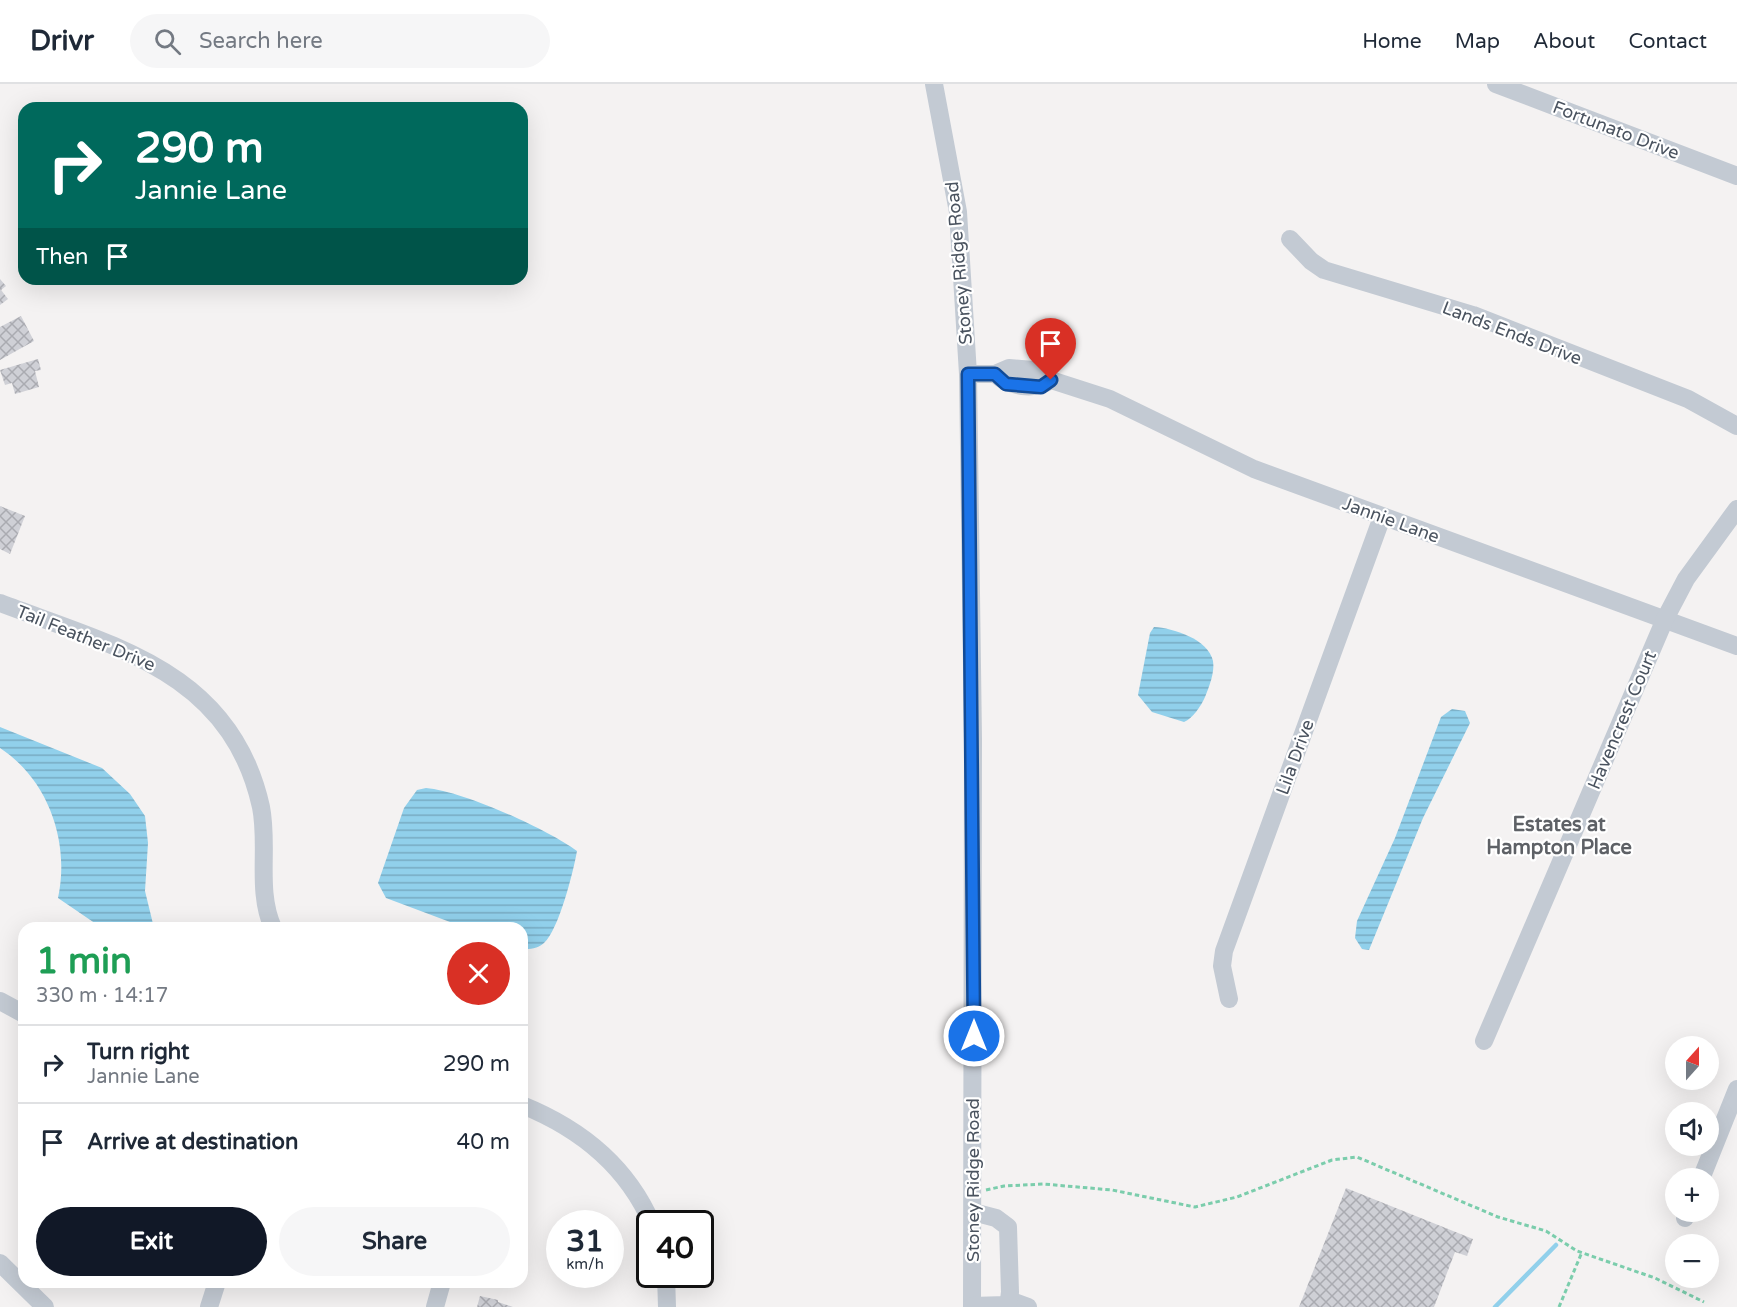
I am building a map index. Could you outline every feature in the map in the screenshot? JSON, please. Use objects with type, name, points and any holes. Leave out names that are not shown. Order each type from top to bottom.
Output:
[{"type":"street","name":"Stoney Ridge Road","points":[[934,84],[958,212],[968,374],[973,739],[972,1307]]},
{"type":"street","name":"Fortunato Drive","points":[[1496,84],[1737,176]]},
{"type":"street","name":"Lands Ends Drive","points":[[1290,239],[1323,270],[1473,315],[1688,399],[1737,426]]},
{"type":"street","name":"Jannie Lane","points":[[968,374],[995,374],[1006,384],[1041,387],[1051,380],[1102,395],[1254,469],[1737,645]]},
{"type":"street","name":"Havencrest Court","points":[[1484,1041],[1665,620],[1686,579],[1737,509]]},
{"type":"street","name":"Lila Drive","points":[[1229,999],[1222,966],[1224,951],[1382,517]]},
{"type":"street","name":"Tail Feather Drive","points":[[0,603],[141,658],[192,689],[213,711],[241,752],[259,799],[263,826],[264,892],[272,922]]},
{"type":"street","points":[[0,1002],[18,1011]]},
{"type":"street","points":[[1705,1168],[1737,1089]]},
{"type":"street","points":[[528,1108],[561,1122],[596,1148],[628,1182],[644,1210]]},
{"type":"street","points":[[972,1307],[1005,1305],[1010,1300],[1010,1231],[996,1218],[973,1212]]},
{"type":"street","points":[[0,1263],[18,1281]]},
{"type":"street","points":[[26,1288],[45,1307]]},
{"type":"street","points":[[209,1307],[215,1288]]},
{"type":"street","points":[[435,1307],[440,1288]]},
{"type":"street","points":[[666,1288],[667,1307]]},
{"type":"street","points":[[1010,1300],[1028,1307]]},
{"type":"path","points":[[973,1192],[1004,1186],[1043,1184],[1112,1190],[1195,1207],[1237,1197],[1332,1160],[1357,1156],[1498,1217],[1546,1231],[1582,1252],[1655,1278],[1704,1302]]},
{"type":"path","points":[[1559,1307],[1582,1252]]},
{"type":"water","points":[[1154,627],[1189,636],[1210,653],[1213,661],[1210,684],[1205,697],[1191,718],[1184,722],[1152,712],[1138,695],[1150,633]]},
{"type":"water","points":[[1452,709],[1465,711],[1470,723],[1423,818],[1369,950],[1362,949],[1355,938],[1357,921],[1395,838],[1441,717]]},
{"type":"water","points":[[0,727],[102,768],[130,794],[145,816],[148,843],[145,891],[153,922],[93,922],[58,898],[61,856],[52,814],[31,777],[17,761],[0,748]]},
{"type":"water","points":[[426,788],[442,791],[482,803],[546,832],[577,851],[560,914],[550,936],[544,943],[528,948],[528,922],[450,922],[386,898],[378,883],[404,808],[417,790]]},
{"type":"building","points":[[0,279],[6,286],[1,290],[8,299],[0,305]]},
{"type":"building","points":[[21,316],[34,341],[0,360],[0,327]]},
{"type":"building","points":[[38,359],[41,370],[35,371],[39,387],[15,394],[12,383],[5,385],[0,370]]},
{"type":"building","points":[[0,506],[25,516],[10,554],[0,549]]},
{"type":"building","points":[[1346,1188],[1473,1239],[1467,1256],[1455,1252],[1434,1307],[1299,1307]]},
{"type":"building","points":[[480,1296],[498,1300],[498,1302],[513,1307],[477,1307]]},
{"type":"waterway","points":[[1495,1307],[1556,1245]]},
{"type":"district","name":"Estates at Hampton Place","points":[[1559,836]]},
{"type":"route","points":[[974,1036],[968,374],[995,374],[1006,384],[1041,387],[1051,380]]}]
